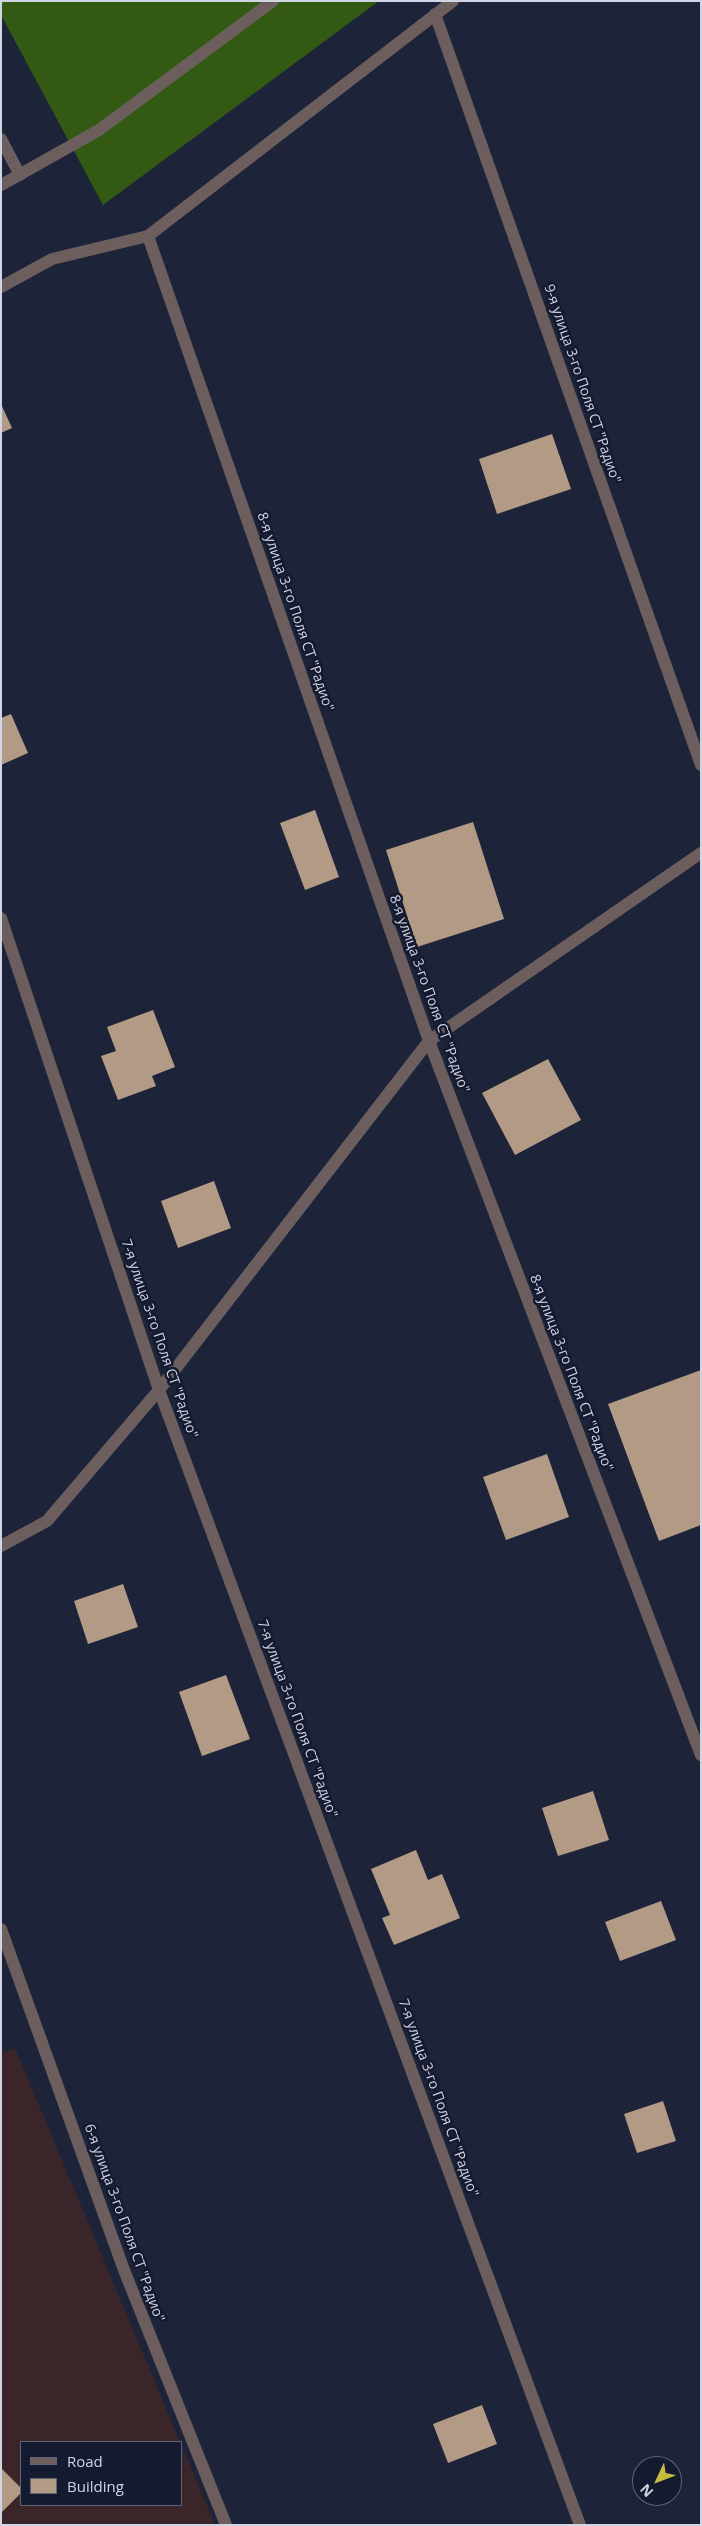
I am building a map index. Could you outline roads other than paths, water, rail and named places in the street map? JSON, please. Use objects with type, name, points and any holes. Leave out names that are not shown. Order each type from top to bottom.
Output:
[{"type":"street","points":[[1,185],[99,130],[273,1]]},
{"type":"street","points":[[1,287],[52,259],[148,236],[453,1]]},
{"type":"street","name":"9-я улица 3-го Поля СТ \"Радио\"","points":[[435,14],[701,765]]},
{"type":"street","points":[[1,139],[20,175]]},
{"type":"street","name":"8-я улица 3-го Поля СТ \"Радио\"","points":[[148,236],[429,1041],[701,1755]]},
{"type":"street","points":[[1,1546],[47,1521],[159,1390],[429,1041],[701,854]]},
{"type":"street","name":"7-я улица 3-го Поля СТ \"Радио\"","points":[[1,918],[159,1390],[580,2525]]},
{"type":"street","name":"6-я улица 3-го Поля СТ \"Радио\"","points":[[1,1929],[124,2270],[226,2525]]}]
